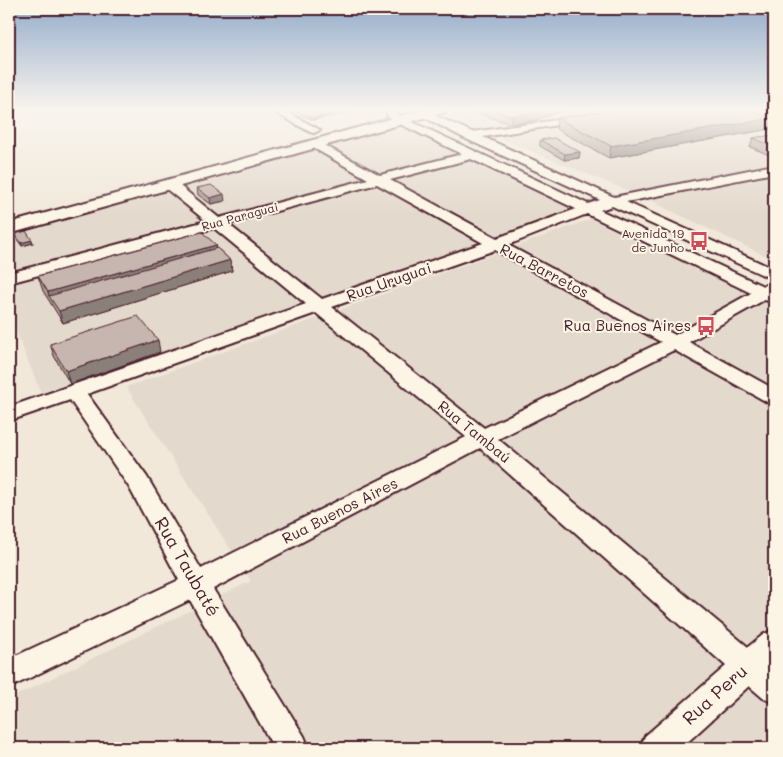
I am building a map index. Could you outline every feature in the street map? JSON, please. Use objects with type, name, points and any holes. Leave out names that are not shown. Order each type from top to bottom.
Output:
[{"type":"main road","points":[[209,158],[277,144]]},
{"type":"main road","points":[[9,229],[169,184],[291,144]]},
{"type":"street","name":"Rua Barretos","points":[[326,144],[380,179],[774,396]]},
{"type":"street","points":[[450,144],[588,208],[772,288]]},
{"type":"street","points":[[486,144],[612,201],[772,288]]},
{"type":"street","name":"Rua Paraguai","points":[[9,278],[471,155]]},
{"type":"street","name":"Rua Uruguai","points":[[9,414],[496,244],[588,208],[612,201],[774,169]]},
{"type":"street","name":"Rua Tambaú","points":[[169,184],[482,438],[774,688]]},
{"type":"street","name":"Rua Buenos Aires","points":[[9,674],[196,585],[482,438],[676,342],[772,288]]},
{"type":"street","name":"Rua Taubaté","points":[[74,391],[139,483],[196,585],[292,748]]},
{"type":"street","name":"Rua Peru","points":[[657,748],[774,643]]},
{"type":"shaded area","points":[[328,144],[442,144],[578,208],[326,297],[41,393],[9,314],[9,236]]},
{"type":"shaded area","points":[[515,144],[774,144],[774,260],[653,201]]},
{"type":"shaded area","points":[[591,219],[774,305],[774,748],[9,748],[9,699],[251,581],[126,387]]},
{"type":"building","points":[[548,144],[566,144],[580,152],[565,154]]},
{"type":"building","points":[[211,185],[224,194],[210,198],[197,188]]},
{"type":"building","points":[[26,231],[32,240],[21,243],[15,234]]},
{"type":"building","points":[[202,232],[216,245],[48,292],[38,276]]},
{"type":"building","points":[[217,248],[230,260],[59,311],[49,296]]},
{"type":"building","points":[[138,316],[158,340],[66,371],[50,344]]},
{"type":"place","name":"Avenida 19 de Junho","points":[[699,241]]},
{"type":"place","name":"Rua Buenos Aires","points":[[706,326]]}]
